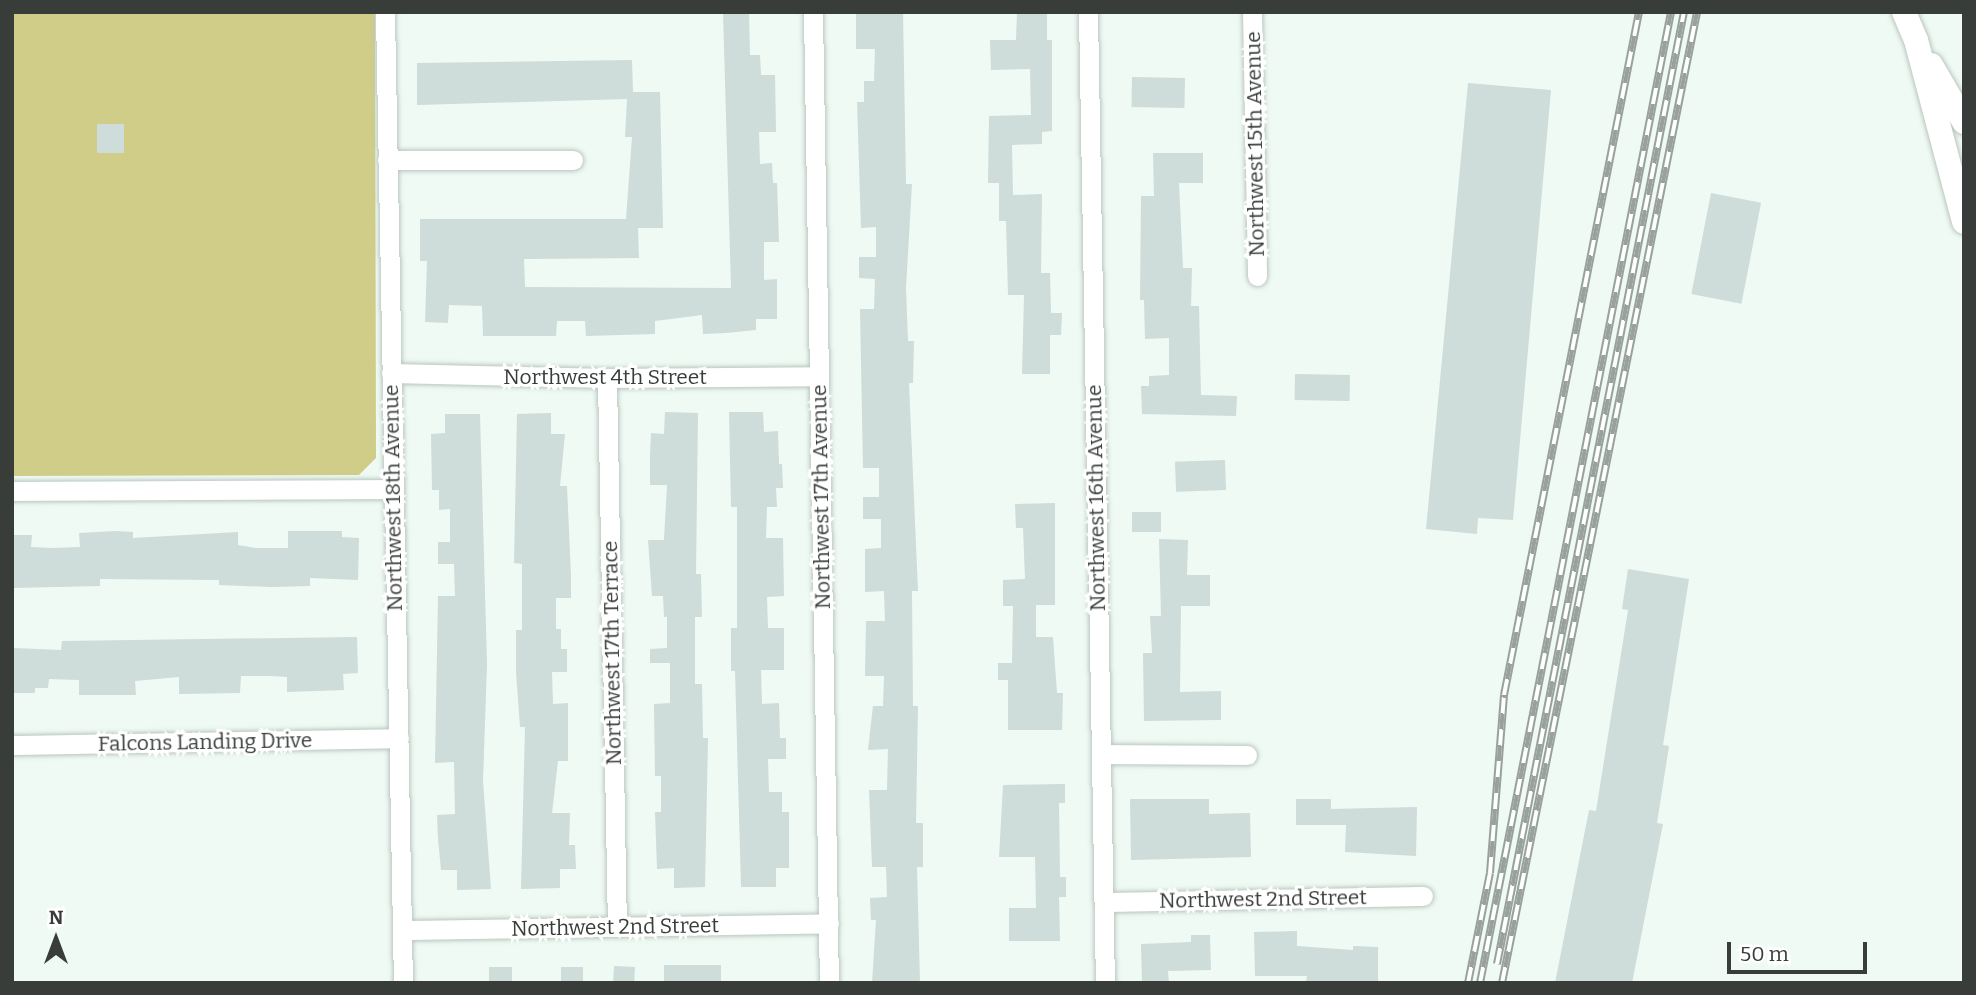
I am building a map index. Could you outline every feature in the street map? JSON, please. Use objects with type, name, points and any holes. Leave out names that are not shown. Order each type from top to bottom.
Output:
[{"type":"main road","points":[[1904,12],[1916,40],[1964,122]]},
{"type":"main road","points":[[1916,40],[1964,222]]},
{"type":"street","name":"Northwest 18th Avenue","points":[[385,12],[402,983]]},
{"type":"street","name":"Northwest 17th Avenue","points":[[813,12],[829,983]]},
{"type":"street","name":"Northwest 16th Avenue","points":[[1088,12],[1105,983]]},
{"type":"street","name":"Northwest 15th Avenue","points":[[1252,12],[1258,276]]},
{"type":"street","points":[[387,160],[573,160]]},
{"type":"street","name":"Northwest 4th Street","points":[[391,373],[607,379],[819,376]]},
{"type":"street","name":"Northwest 17th Terrace","points":[[607,379],[617,927]]},
{"type":"street","points":[[12,491],[392,489]]},
{"type":"street","name":"Falcons Landing Drive","points":[[12,745],[399,738]]},
{"type":"street","points":[[1101,754],[1247,755]]},
{"type":"street","name":"Northwest 2nd Street","points":[[1104,902],[1423,896]]},
{"type":"street","name":"Northwest 2nd Street","points":[[402,930],[829,923]]},
{"type":"shaded area","points":[[12,12],[375,12],[376,458],[359,475],[12,476]]},
{"type":"building","points":[[723,12],[749,12],[750,55],[760,55],[761,75],[775,75],[776,132],[759,132],[760,164],[772,163],[773,183],[777,183],[779,242],[764,242],[764,280],[777,279],[777,319],[756,319],[756,330],[726,333],[703,334],[702,315],[655,321],[655,334],[586,336],[585,321],[557,321],[556,336],[483,336],[482,306],[449,305],[448,323],[425,322],[427,261],[420,261],[420,219],[626,219],[632,137],[625,137],[627,99],[417,105],[417,63],[632,60],[633,92],[660,92],[663,228],[638,228],[639,258],[524,259],[525,287],[731,288]]},
{"type":"building","points":[[856,12],[903,12],[906,184],[912,184],[906,288],[908,341],[914,341],[913,383],[909,383],[918,591],[912,591],[913,706],[918,706],[916,823],[923,823],[923,867],[917,867],[920,983],[872,983],[876,920],[871,920],[870,898],[887,897],[886,867],[872,867],[869,790],[887,790],[888,749],[868,750],[873,706],[883,706],[884,676],[865,676],[866,621],[885,621],[884,591],[865,592],[865,549],[881,548],[881,519],[863,519],[863,497],[879,497],[879,468],[863,468],[860,309],[874,309],[875,279],[859,278],[859,257],[876,257],[876,227],[861,228],[857,102],[864,102],[864,81],[874,81],[875,49],[856,49]]},
{"type":"building","points":[[1017,12],[1047,12],[1047,40],[1052,40],[1052,131],[1042,132],[1042,144],[1012,145],[1013,195],[1042,194],[1041,273],[1050,273],[1051,313],[1062,313],[1061,335],[1050,335],[1050,374],[1022,374],[1024,295],[1008,295],[1006,221],[999,221],[999,183],[988,183],[989,116],[1031,115],[1030,69],[991,70],[990,40],[1016,40]]},
{"type":"building","points":[[1132,77],[1185,78],[1184,108],[1131,107]]},
{"type":"building","points":[[1468,83],[1551,90],[1513,520],[1478,518],[1477,534],[1426,529]]},
{"type":"building","points":[[97,124],[124,124],[124,153],[97,153]]},
{"type":"building","points":[[1153,153],[1203,153],[1203,183],[1179,183],[1183,268],[1192,268],[1191,306],[1199,306],[1201,395],[1237,396],[1236,416],[1142,414],[1141,386],[1149,386],[1149,376],[1169,375],[1169,338],[1145,339],[1144,300],[1140,300],[1141,196],[1154,196]]},
{"type":"building","points":[[1711,193],[1761,203],[1741,304],[1691,294]]},
{"type":"building","points":[[1295,374],[1350,375],[1350,401],[1295,400]]},
{"type":"building","points":[[665,412],[698,413],[696,574],[701,574],[702,617],[695,617],[695,684],[702,684],[703,738],[708,738],[705,887],[674,888],[674,868],[657,869],[655,812],[661,812],[661,776],[655,776],[654,704],[670,703],[670,663],[650,663],[650,649],[667,648],[667,617],[664,617],[663,596],[652,596],[648,540],[664,540],[667,485],[650,485],[650,455],[651,433],[664,434]]},
{"type":"building","points":[[729,412],[763,412],[764,432],[778,431],[779,464],[782,464],[783,488],[776,488],[777,507],[767,507],[766,538],[783,538],[784,596],[767,597],[768,628],[784,628],[784,670],[761,670],[762,704],[779,703],[780,738],[786,738],[786,759],[768,759],[769,792],[782,792],[782,812],[789,812],[789,868],[776,868],[776,887],[741,887],[735,671],[731,671],[731,628],[737,628],[737,507],[731,507]]},
{"type":"building","points":[[551,413],[551,434],[565,434],[560,486],[567,486],[571,576],[571,598],[556,598],[556,629],[561,629],[561,649],[567,649],[567,672],[552,672],[553,704],[568,703],[568,761],[558,761],[552,813],[570,813],[569,845],[575,845],[576,869],[560,869],[560,888],[521,889],[525,727],[520,727],[516,672],[516,630],[522,630],[522,564],[514,563],[517,414]]},
{"type":"building","points":[[445,414],[480,414],[487,664],[483,781],[491,889],[457,890],[457,870],[441,870],[437,815],[455,814],[454,762],[435,763],[438,596],[455,596],[454,564],[438,564],[438,542],[450,542],[450,509],[439,510],[439,490],[432,490],[431,434],[445,433]]},
{"type":"building","points":[[1225,460],[1226,490],[1176,492],[1175,462]]},
{"type":"building","points":[[1055,503],[1055,605],[1036,605],[1036,637],[1053,637],[1057,693],[1063,693],[1062,730],[1008,730],[1008,680],[998,680],[998,663],[1012,663],[1013,606],[1003,606],[1003,580],[1025,579],[1023,528],[1016,528],[1015,504]]},
{"type":"building","points":[[1132,512],[1161,512],[1161,532],[1132,532]]},
{"type":"building","points":[[288,531],[342,531],[342,537],[359,538],[358,580],[310,578],[310,586],[271,587],[219,585],[219,580],[100,579],[100,586],[12,588],[12,535],[32,535],[31,547],[80,547],[79,533],[133,532],[133,538],[238,532],[238,545],[288,548]]},
{"type":"building","points":[[1159,539],[1188,540],[1187,575],[1210,575],[1210,606],[1181,606],[1180,692],[1221,691],[1221,720],[1144,721],[1143,653],[1152,653],[1150,616],[1161,616]]},
{"type":"building","points":[[1628,569],[1689,579],[1663,745],[1669,746],[1657,823],[1663,824],[1632,983],[1555,983],[1589,810],[1596,811],[1628,610],[1622,609]]},
{"type":"building","points":[[357,637],[358,673],[343,674],[344,690],[287,692],[287,677],[241,676],[240,693],[179,694],[179,677],[135,681],[136,695],[79,695],[79,680],[49,679],[48,688],[35,688],[35,693],[13,693],[14,648],[61,650],[62,641]]},
{"type":"building","points":[[1065,784],[1065,803],[1059,803],[1060,877],[1066,877],[1066,897],[1059,897],[1060,941],[1009,941],[1009,908],[1036,908],[1035,857],[999,857],[1003,785]]},
{"type":"building","points":[[1130,799],[1209,799],[1209,814],[1250,813],[1251,857],[1131,860]]},
{"type":"building","points":[[1296,799],[1331,799],[1331,809],[1417,807],[1416,856],[1345,852],[1346,825],[1296,825]]},
{"type":"building","points":[[1297,931],[1297,946],[1353,950],[1353,946],[1378,947],[1378,983],[1306,983],[1307,976],[1255,976],[1254,932]]},
{"type":"building","points":[[1191,935],[1210,935],[1211,970],[1168,971],[1169,983],[1142,983],[1141,944],[1191,942]]},
{"type":"building","points":[[664,965],[721,965],[721,983],[664,983]]},
{"type":"building","points":[[614,966],[635,967],[634,983],[613,983]]},
{"type":"building","points":[[489,967],[512,967],[512,983],[489,983]]},
{"type":"building","points":[[561,967],[583,967],[583,983],[561,983]]},
{"type":"railway","points":[[1468,983],[1490,873],[1504,695],[1639,12]]},
{"type":"railway","points":[[1480,983],[1671,12]]},
{"type":"railway","points":[[1497,964],[1684,12]]},
{"type":"railway","points":[[1502,983],[1697,12]]}]
